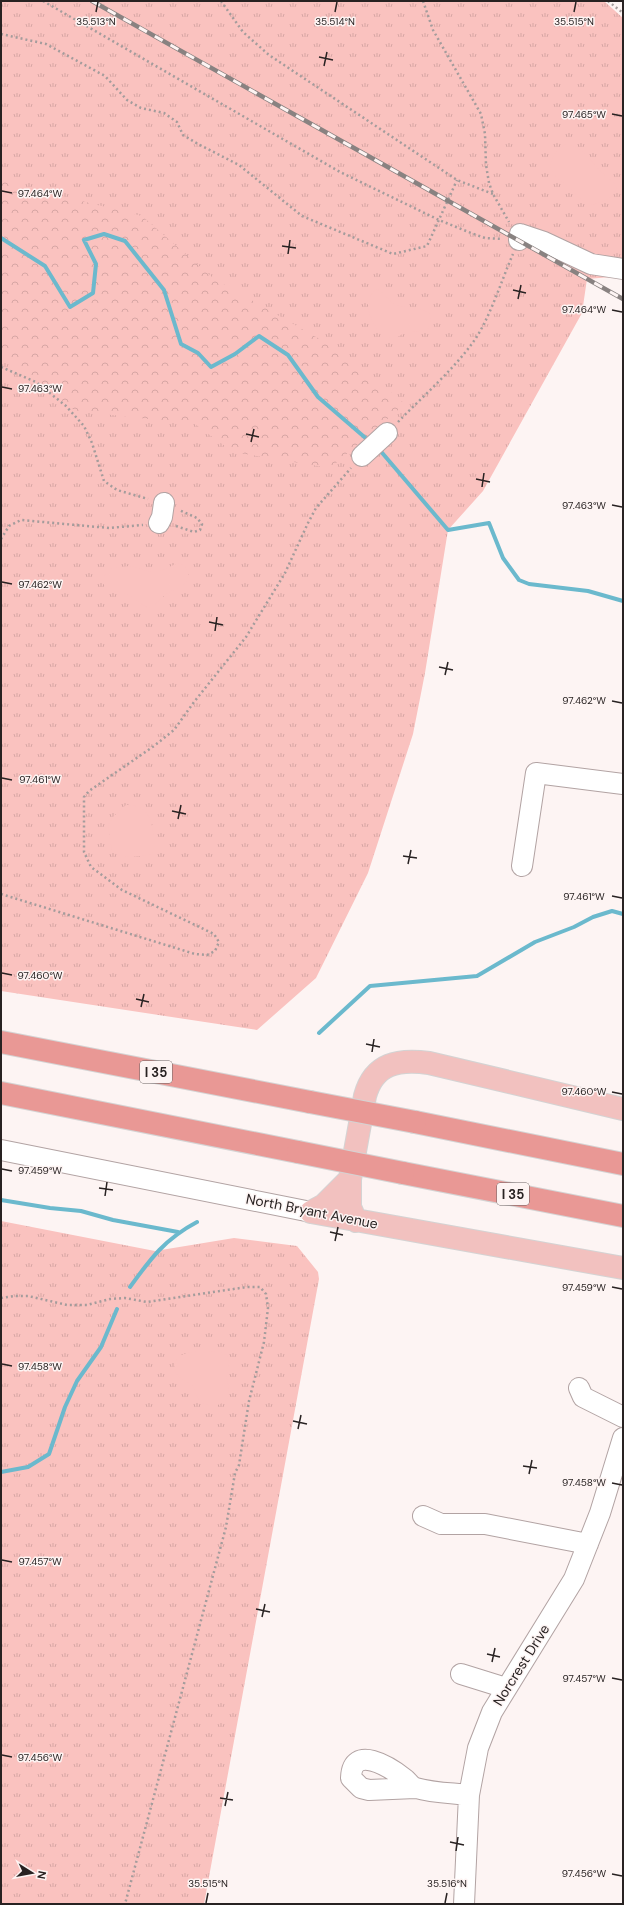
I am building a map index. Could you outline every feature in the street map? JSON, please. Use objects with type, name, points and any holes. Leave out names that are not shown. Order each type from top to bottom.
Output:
[{"type":"highway","name":"I 35","points":[[1,1042],[623,1164]]},
{"type":"highway","name":"I 35","points":[[1,1093],[623,1216]]},
{"type":"main road","points":[[356,1220],[350,1207],[350,1179],[368,1084],[375,1074],[385,1067],[402,1061],[429,1063],[623,1109]]},
{"type":"main road","points":[[311,1212],[324,1205],[350,1179]]},
{"type":"main road","name":"North Bryant Avenue","points":[[311,1212],[623,1268]]},
{"type":"street","points":[[519,237],[544,242],[591,264],[623,269]]},
{"type":"street","points":[[362,456],[387,433]]},
{"type":"street","points":[[158,523],[162,517],[164,503]]},
{"type":"street","points":[[522,866],[536,773],[623,784]]},
{"type":"street","name":"North Bryant Avenue","points":[[1,1150],[311,1212]]},
{"type":"street","points":[[579,1388],[583,1397],[623,1417]]},
{"type":"street","name":"Norcrest Drive","points":[[464,1904],[469,1795],[478,1748],[492,1712],[574,1579],[600,1513],[623,1438]]},
{"type":"street","points":[[423,1516],[441,1524],[485,1524],[588,1544]]},
{"type":"street","points":[[461,1674],[506,1688]]},
{"type":"street","points":[[415,1788],[469,1795]]},
{"type":"path","points":[[43,1],[340,172],[439,220],[485,238],[519,237]]},
{"type":"path","points":[[221,1],[243,32],[269,55],[457,180],[493,194]]},
{"type":"path","points":[[423,1],[432,30],[481,114],[485,134],[486,165],[493,194],[519,237]]},
{"type":"path","points":[[608,1],[623,14]]},
{"type":"path","points":[[1,34],[46,44],[105,76],[127,100],[141,108],[164,113],[177,122],[183,135],[239,165],[302,216],[393,254],[427,246],[457,180]]},
{"type":"path","points":[[387,433],[446,373],[472,344],[482,327],[519,237]]},
{"type":"path","points":[[1,367],[36,382],[66,406],[84,426],[92,443],[104,481],[117,490],[164,503],[197,518],[202,524],[200,530],[194,532],[158,523],[109,528],[21,520],[9,526],[1,539]]},
{"type":"path","points":[[1,894],[195,954],[207,955],[215,951],[219,942],[214,934],[122,890],[91,867],[84,852],[84,796],[174,730],[194,702],[246,637],[285,573],[316,508],[362,456]]},
{"type":"path","points":[[1,1298],[28,1296],[67,1306],[117,1298],[147,1302],[248,1287],[260,1287],[266,1294],[268,1308],[264,1342],[249,1401],[239,1465],[235,1473],[226,1527],[125,1904]]},
{"type":"green space","points":[[1,1],[604,1],[623,18],[623,276],[587,279],[582,313],[483,491],[448,530],[425,673],[413,734],[368,873],[316,978],[257,1030],[1,991]]},
{"type":"green space","points":[[565,144],[572,145],[583,152],[601,172],[617,186],[613,194],[607,200],[589,205],[580,199],[552,172],[552,159],[557,151]]},
{"type":"green space","points":[[1,181],[142,216],[213,278],[344,353],[405,404],[330,468],[233,452],[195,424],[75,411],[1,351]]},
{"type":"green space","points":[[376,289],[397,305],[422,309],[430,314],[430,324],[427,330],[404,333],[396,338],[382,336],[371,318],[368,306],[371,295]]},
{"type":"green space","points":[[178,563],[184,565],[187,569],[188,578],[186,582],[184,585],[165,595],[151,608],[148,608],[132,596],[104,587],[104,576],[111,569],[132,566],[151,572],[158,572]]},
{"type":"green space","points":[[126,805],[141,808],[150,818],[155,847],[151,854],[131,857],[122,856],[112,852],[108,825],[113,817]]},
{"type":"green space","points":[[1,1221],[155,1251],[234,1238],[297,1246],[318,1272],[319,1279],[204,1904],[1,1904]]},
{"type":"green space","points":[[219,1352],[227,1355],[228,1358],[227,1379],[229,1395],[226,1400],[220,1404],[208,1405],[199,1400],[191,1384],[178,1376],[175,1370],[175,1364],[181,1355],[187,1353]]},
{"type":"waterway","points":[[1,238],[45,266],[70,307],[93,293],[96,264],[84,240],[104,234],[125,241],[164,290],[181,344],[198,353],[211,367],[235,354],[259,336],[288,355],[318,397],[369,441]]},
{"type":"waterway","points":[[378,448],[448,530],[489,523],[503,558],[519,580],[529,584],[588,591],[623,601]]},
{"type":"waterway","points":[[319,1033],[370,986],[477,976],[535,942],[574,927],[593,917],[612,911],[623,914]]},
{"type":"waterway","points":[[1,1200],[50,1208],[81,1211],[113,1220],[178,1232]]},
{"type":"waterway","points":[[130,1287],[167,1242],[197,1222]]},
{"type":"waterway","points":[[1,1472],[28,1467],[49,1454],[65,1407],[77,1381],[101,1347],[117,1309]]},
{"type":"railway","points":[[92,1],[623,299]]}]
